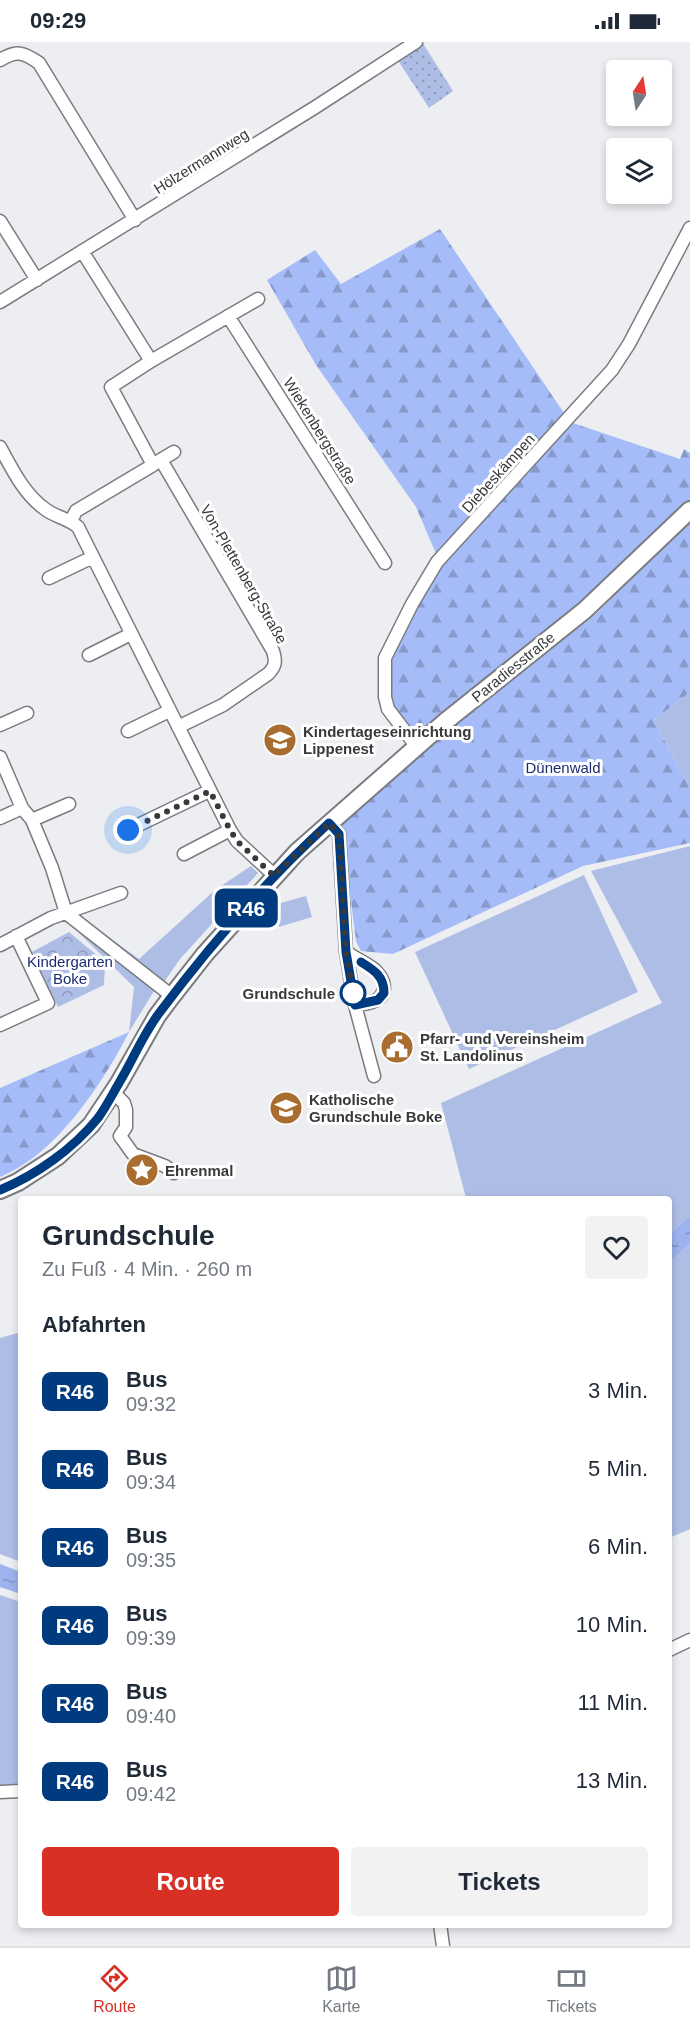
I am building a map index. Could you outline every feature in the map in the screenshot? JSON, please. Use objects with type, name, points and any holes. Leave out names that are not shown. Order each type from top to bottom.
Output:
[{"type":"main road","name":"Paradiesstraße","points":[[0,1190],[30,1175],[70,1147],[99,1116],[157,1016],[205,954],[274,876],[329,823],[417,747],[585,610],[690,510]]},
{"type":"street","name":"Hölzermannweg","points":[[0,302],[135,220],[416,42]]},
{"type":"street","points":[[0,60],[10,54],[25,53],[39,63],[135,220]]},
{"type":"street","points":[[0,221],[36,280]]},
{"type":"street","name":"Diebeskämpen","points":[[417,747],[388,709],[385,697],[386,658],[412,604],[437,562],[612,370],[629,344],[690,228]]},
{"type":"street","points":[[82,251],[151,361]]},
{"type":"street","points":[[157,462],[111,387],[258,299]]},
{"type":"street","name":"Wiekenbergstraße","points":[[228,316],[386,562]]},
{"type":"street","points":[[0,447],[18,481],[45,509],[71,521],[78,527],[230,830],[237,841],[274,876]]},
{"type":"street","points":[[71,521],[76,512],[174,452]]},
{"type":"street","name":"Von-Plettenberg-Straße","points":[[157,462],[273,651],[275,660],[274,668],[268,674],[232,699],[178,727]]},
{"type":"street","points":[[49,578],[93,557]]},
{"type":"street","points":[[89,655],[131,634]]},
{"type":"street","points":[[128,731],[169,711]]},
{"type":"street","points":[[0,725],[27,713]]},
{"type":"street","points":[[0,757],[22,808],[32,820],[52,868],[66,913],[172,996]]},
{"type":"street","points":[[128,830],[210,791]]},
{"type":"street","points":[[32,820],[69,804]]},
{"type":"street","points":[[0,818],[22,808]]},
{"type":"street","points":[[329,823],[339,834],[346,952],[355,1005],[374,1076]]},
{"type":"street","points":[[184,854],[230,830]]},
{"type":"street","points":[[0,945],[51,918],[121,893]]},
{"type":"street","points":[[0,1025],[48,1003],[16,936]]},
{"type":"street","points":[[346,952],[376,971],[384,987],[384,993],[378,1000],[355,1005]]},
{"type":"street","points":[[113,1092],[124,1103],[127,1121],[120,1136],[128,1149],[133,1154],[165,1166],[174,1173]]},
{"type":"street","points":[[672,1649],[690,1640]]},
{"type":"street","points":[[0,1792],[18,1791]]},
{"type":"street","points":[[441,1928],[443,1946]]},
{"type":"green space","points":[[422,42],[453,91],[429,108],[397,59]]},
{"type":"green space","points":[[440,229],[570,422],[680,459],[684,449],[690,453],[690,504],[582,607],[416,740],[399,717],[389,698],[388,675],[391,658],[405,624],[444,563],[437,556],[416,507],[316,365],[267,280],[315,250],[341,284]]},
{"type":"green space","name":"Dünenwald","points":[[690,521],[690,692],[654,720],[690,789],[690,843],[583,866],[393,954],[361,951],[356,941],[342,830],[336,823],[519,673],[595,615]]},
{"type":"green space","points":[[690,692],[690,789],[654,720]]},
{"type":"green space","points":[[690,846],[690,1216],[672,1232],[672,1196],[465,1196],[441,1103],[662,1003],[591,871]]},
{"type":"green space","points":[[251,866],[258,873],[180,959],[164,982],[144,969],[139,960],[142,977],[154,991],[129,1032],[134,987],[72,926],[85,920],[139,959],[215,890]]},
{"type":"green space","points":[[584,875],[638,992],[469,1069],[415,952]]},
{"type":"green space","points":[[306,896],[312,917],[279,927],[273,905]]},
{"type":"green space","name":"Kindergarten Boke","points":[[69,932],[105,962],[104,985],[58,1007],[32,952]]},
{"type":"green space","points":[[129,1032],[92,1094],[59,1135],[21,1167],[0,1177],[0,1088]]},
{"type":"green space","points":[[690,1244],[690,1529],[672,1537],[672,1260]]},
{"type":"green space","points":[[18,1333],[18,1561],[0,1554],[0,1338]]},
{"type":"green space","points":[[0,1595],[18,1601],[18,1787],[0,1787]]},
{"type":"water","points":[[690,1216],[690,1244],[672,1260],[672,1232]]},
{"type":"water","points":[[0,1564],[18,1571],[18,1593],[0,1587]]},
{"type":"bus line","name":"R46","points":[[0,1190],[18,1182],[58,1156],[91,1125],[119,1083],[157,1016],[189,974],[274,876],[329,823],[339,834],[346,952],[355,1005],[378,1000],[384,993],[381,977],[361,962]]},
{"type":"place","name":"Kindertageseinrichtung Lippenest","points":[[280,740]]},
{"type":"place","name":"Grundschule","points":[[353,993]]},
{"type":"place","name":"Pfarr- und Vereinsheim St. Landolinus","points":[[397,1047]]},
{"type":"place","name":"Katholische Grundschule Boke","points":[[286,1108]]},
{"type":"place","name":"Ehrenmal","points":[[142,1170]]},
{"type":"route","points":[[128,830],[210,791],[237,841],[274,876],[329,823],[339,834],[346,952],[353,993]]}]
